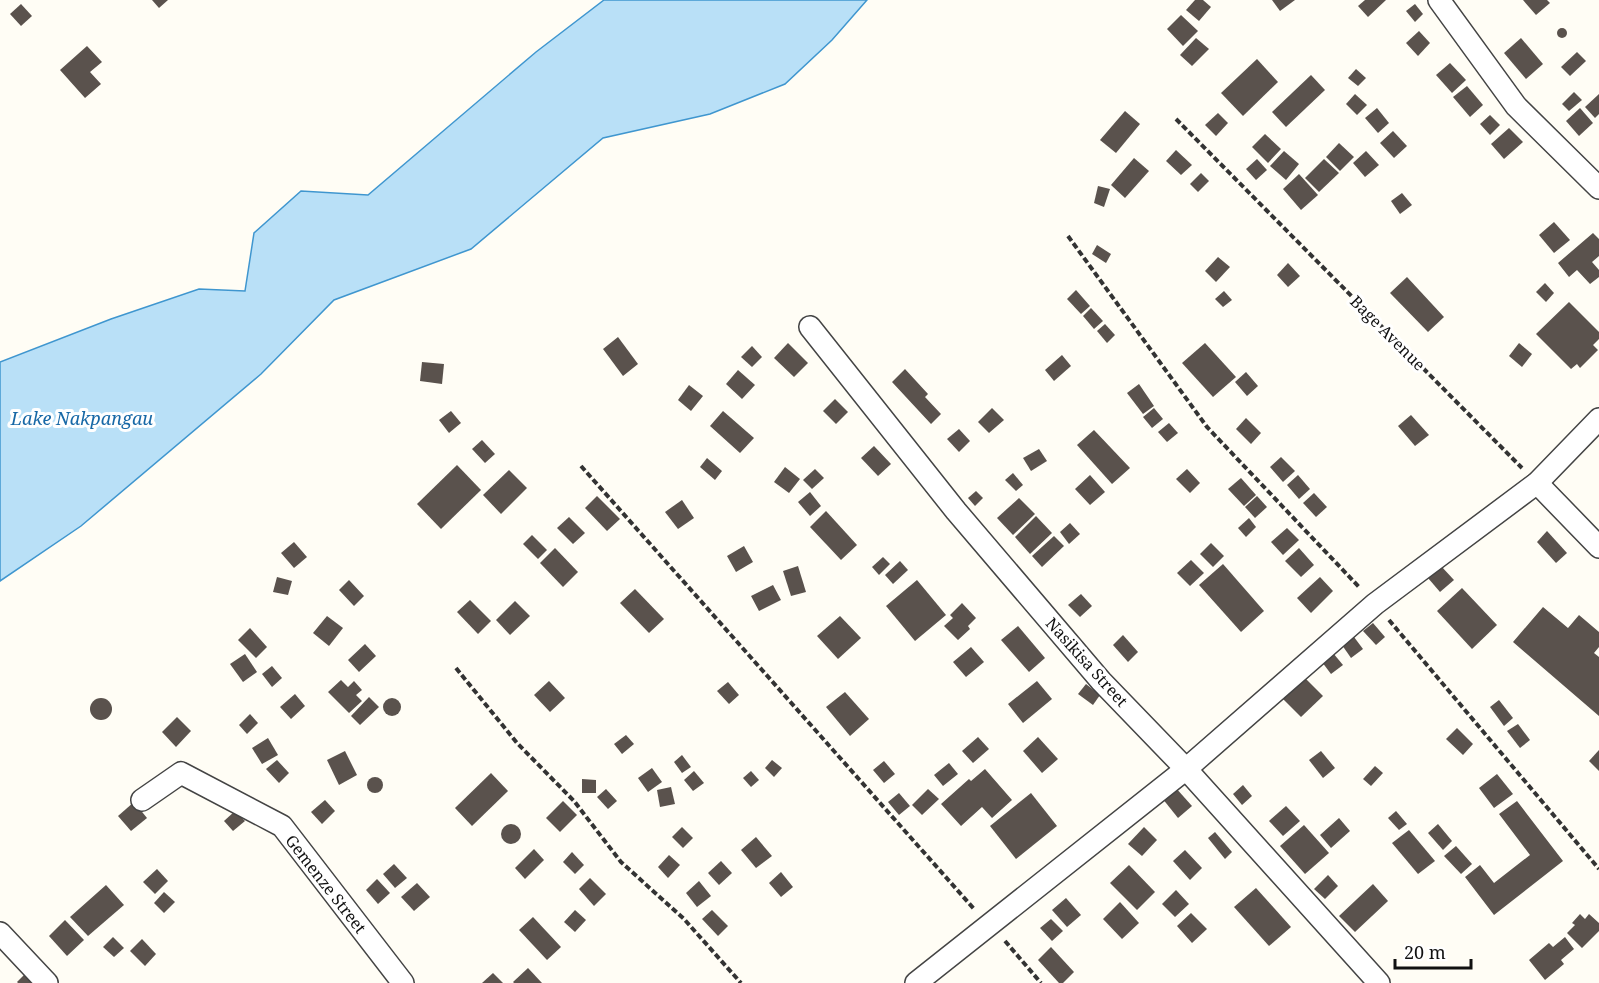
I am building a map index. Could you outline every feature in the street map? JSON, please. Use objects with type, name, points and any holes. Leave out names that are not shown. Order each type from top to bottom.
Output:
[{"type":"street","points":[[1439,0],[1516,106],[1599,188]]},
{"type":"street","name":"Nasikisa Street","points":[[810,327],[956,511],[1101,681],[1186,769],[1379,983]]},
{"type":"street","points":[[916,983],[1186,769],[1375,604],[1537,483],[1599,419]]},
{"type":"street","points":[[1537,483],[1599,547]]},
{"type":"street","name":"Gemenze Street","points":[[142,800],[181,773],[282,826],[403,983]]},
{"type":"street","points":[[0,933],[47,983]]},
{"type":"path","name":"Bage Avenue","points":[[1176,119],[1537,483]]},
{"type":"path","points":[[1068,236],[1207,427],[1375,604],[1599,869]]},
{"type":"path","points":[[581,466],[1041,983]]},
{"type":"path","points":[[456,668],[517,743],[574,801],[621,862],[684,919],[741,983]]},
{"type":"water","name":"Lake Nakpangau","points":[[604,0],[867,0],[832,40],[785,84],[710,114],[603,138],[471,249],[334,300],[261,374],[81,526],[0,581],[0,362],[111,319],[199,289],[245,291],[254,233],[301,191],[368,195],[536,52]]},
{"type":"building","points":[[152,0],[168,0],[159,8]]},
{"type":"building","points":[[1195,0],[1203,0],[1211,7],[1199,21],[1186,10]]},
{"type":"building","points":[[1272,0],[1295,0],[1280,11]]},
{"type":"building","points":[[1365,0],[1386,0],[1368,17],[1358,6]]},
{"type":"building","points":[[1523,0],[1547,0],[1550,3],[1536,15]]},
{"type":"building","points":[[21,4],[32,16],[21,26],[10,14]]},
{"type":"building","points":[[1415,4],[1423,14],[1415,22],[1406,11]]},
{"type":"building","points":[[1181,15],[1198,31],[1183,46],[1167,29]]},
{"type":"building","points":[[1562,28],[1566,29],[1566,37],[1562,38],[1558,37],[1557,33],[1558,29]]},
{"type":"building","points":[[1419,31],[1430,43],[1418,56],[1406,43]]},
{"type":"building","points":[[1196,38],[1209,49],[1192,66],[1180,55]]},
{"type":"building","points":[[1521,38],[1543,64],[1526,79],[1504,53]]},
{"type":"building","points":[[87,46],[102,62],[90,72],[101,84],[85,98],[60,70]]},
{"type":"building","points":[[1577,52],[1586,61],[1570,76],[1561,67]]},
{"type":"building","points":[[1257,59],[1278,82],[1243,116],[1221,93]]},
{"type":"building","points":[[1450,63],[1466,80],[1452,93],[1436,75]]},
{"type":"building","points":[[1356,69],[1366,78],[1358,86],[1348,78]]},
{"type":"building","points":[[1311,75],[1325,90],[1286,127],[1272,112]]},
{"type":"building","points":[[1467,86],[1483,105],[1470,117],[1453,97]]},
{"type":"building","points":[[1574,92],[1582,100],[1569,111],[1562,104]]},
{"type":"building","points":[[1355,94],[1367,105],[1357,115],[1346,104]]},
{"type":"building","points":[[1599,94],[1599,114],[1595,118],[1585,107]]},
{"type":"building","points":[[1377,108],[1389,123],[1378,133],[1365,118]]},
{"type":"building","points":[[1580,108],[1593,123],[1579,136],[1566,121]]},
{"type":"building","points":[[1125,111],[1140,124],[1116,153],[1100,140]]},
{"type":"building","points":[[1218,113],[1228,123],[1216,136],[1205,125]]},
{"type":"building","points":[[1490,115],[1500,125],[1490,135],[1480,124]]},
{"type":"building","points":[[1509,128],[1523,142],[1504,159],[1491,144]]},
{"type":"building","points":[[1393,131],[1407,146],[1394,158],[1380,143]]},
{"type":"building","points":[[1265,134],[1281,149],[1268,163],[1252,147]]},
{"type":"building","points":[[1339,143],[1354,157],[1340,171],[1326,157]]},
{"type":"building","points":[[1176,150],[1192,165],[1181,175],[1166,161]]},
{"type":"building","points":[[1284,151],[1299,164],[1286,180],[1270,166]]},
{"type":"building","points":[[1366,151],[1379,165],[1365,177],[1353,163]]},
{"type":"building","points":[[1134,158],[1149,171],[1125,198],[1111,185]]},
{"type":"building","points":[[1257,159],[1267,170],[1256,180],[1246,169]]},
{"type":"building","points":[[1324,159],[1339,173],[1319,192],[1305,178]]},
{"type":"building","points":[[1201,173],[1209,181],[1198,192],[1190,184]]},
{"type":"building","points":[[1299,174],[1318,195],[1301,210],[1283,189]]},
{"type":"building","points":[[1098,186],[1110,189],[1104,207],[1094,203]]},
{"type":"building","points":[[1402,193],[1412,205],[1400,214],[1391,201]]},
{"type":"building","points":[[1554,222],[1570,240],[1554,253],[1539,235]]},
{"type":"building","points":[[1593,233],[1599,239],[1599,256],[1592,262],[1599,270],[1599,277],[1590,284],[1577,270],[1569,277],[1558,263]]},
{"type":"building","points":[[1097,245],[1111,254],[1106,263],[1092,254]]},
{"type":"building","points":[[1218,257],[1230,267],[1216,282],[1205,271]]},
{"type":"building","points":[[1288,263],[1300,276],[1288,287],[1277,275]]},
{"type":"building","points":[[1407,277],[1444,317],[1428,332],[1390,293]]},
{"type":"building","points":[[1545,283],[1554,293],[1546,302],[1536,292]]},
{"type":"building","points":[[1076,290],[1090,306],[1081,314],[1067,299]]},
{"type":"building","points":[[1224,291],[1232,300],[1223,307],[1215,299]]},
{"type":"building","points":[[1569,302],[1599,332],[1599,339],[1593,345],[1598,350],[1580,368],[1577,364],[1571,369],[1536,334]]},
{"type":"building","points":[[1091,308],[1103,321],[1094,329],[1083,316]]},
{"type":"building","points":[[1105,324],[1115,335],[1107,343],[1097,331]]},
{"type":"building","points":[[618,337],[638,364],[623,376],[603,349]]},
{"type":"building","points":[[788,343],[808,363],[794,377],[774,358]]},
{"type":"building","points":[[1205,343],[1236,377],[1213,397],[1182,363]]},
{"type":"building","points":[[1519,343],[1532,354],[1522,367],[1509,356]]},
{"type":"building","points":[[752,346],[762,357],[752,367],[741,357]]},
{"type":"building","points":[[1062,355],[1071,366],[1054,381],[1045,370]]},
{"type":"building","points":[[422,362],[444,364],[442,384],[420,381]]},
{"type":"building","points":[[905,369],[928,394],[925,397],[941,414],[931,424],[892,382]]},
{"type":"building","points":[[738,370],[755,385],[742,399],[726,384]]},
{"type":"building","points":[[1246,372],[1258,386],[1247,396],[1235,382]]},
{"type":"building","points":[[1139,384],[1154,406],[1143,414],[1127,393]]},
{"type":"building","points":[[689,385],[703,396],[691,411],[678,400]]},
{"type":"building","points":[[835,399],[848,412],[836,424],[823,411]]},
{"type":"building","points":[[992,408],[1004,420],[989,433],[978,422]]},
{"type":"building","points":[[1154,408],[1163,419],[1152,428],[1143,417]]},
{"type":"building","points":[[451,411],[461,423],[449,433],[439,420]]},
{"type":"building","points":[[723,411],[754,438],[740,453],[710,426]]},
{"type":"building","points":[[1411,415],[1429,435],[1415,446],[1398,426]]},
{"type":"building","points":[[1246,418],[1261,433],[1251,444],[1236,429]]},
{"type":"building","points":[[1169,423],[1178,433],[1167,442],[1158,432]]},
{"type":"building","points":[[959,429],[970,441],[959,452],[947,439]]},
{"type":"building","points":[[1094,430],[1130,468],[1112,484],[1077,445]]},
{"type":"building","points":[[482,440],[495,454],[485,463],[472,449]]},
{"type":"building","points":[[874,446],[891,464],[878,476],[861,458]]},
{"type":"building","points":[[1039,449],[1047,461],[1031,471],[1023,458]]},
{"type":"building","points":[[1281,457],[1295,471],[1283,482],[1270,467]]},
{"type":"building","points":[[707,458],[722,471],[715,480],[700,467]]},
{"type":"building","points":[[457,465],[481,490],[441,529],[417,504]]},
{"type":"building","points":[[785,467],[800,479],[789,493],[774,482]]},
{"type":"building","points":[[815,469],[824,478],[812,489],[803,480]]},
{"type":"building","points":[[1187,469],[1200,483],[1190,493],[1176,479]]},
{"type":"building","points":[[509,470],[527,488],[501,514],[483,495]]},
{"type":"building","points":[[1013,473],[1023,485],[1016,491],[1005,480]]},
{"type":"building","points":[[1090,475],[1105,492],[1090,505],[1075,489]]},
{"type":"building","points":[[1298,475],[1310,489],[1299,499],[1287,485]]},
{"type":"building","points":[[1241,478],[1256,495],[1244,506],[1228,489]]},
{"type":"building","points":[[976,491],[983,498],[975,506],[968,498]]},
{"type":"building","points":[[810,492],[821,506],[810,516],[798,502]]},
{"type":"building","points":[[1314,493],[1327,507],[1316,517],[1303,503]]},
{"type":"building","points":[[597,496],[620,519],[607,531],[585,508]]},
{"type":"building","points":[[1257,496],[1267,507],[1255,518],[1245,507]]},
{"type":"building","points":[[1019,498],[1035,514],[1013,535],[997,518]]},
{"type":"building","points":[[682,500],[694,518],[678,529],[665,512]]},
{"type":"building","points":[[826,511],[857,545],[841,560],[810,527]]},
{"type":"building","points":[[1036,516],[1052,533],[1030,554],[1015,537]]},
{"type":"building","points":[[569,517],[585,533],[573,544],[557,528]]},
{"type":"building","points":[[1249,518],[1256,527],[1246,537],[1238,528]]},
{"type":"building","points":[[1070,523],[1080,534],[1069,544],[1060,532]]},
{"type":"building","points":[[1287,528],[1299,540],[1283,555],[1271,542]]},
{"type":"building","points":[[1547,531],[1567,553],[1556,563],[1537,542]]},
{"type":"building","points":[[532,535],[547,550],[538,559],[523,544]]},
{"type":"building","points":[[1054,536],[1064,546],[1042,567],[1032,556]]},
{"type":"building","points":[[294,542],[307,557],[294,568],[281,553]]},
{"type":"building","points":[[1211,543],[1224,556],[1213,567],[1200,554]]},
{"type":"building","points":[[744,546],[753,562],[736,572],[727,556]]},
{"type":"building","points":[[555,548],[578,572],[563,587],[540,563]]},
{"type":"building","points":[[1299,548],[1314,565],[1301,577],[1285,561]]},
{"type":"building","points":[[883,557],[890,564],[879,575],[872,567]]},
{"type":"building","points":[[1191,560],[1204,573],[1190,586],[1177,573]]},
{"type":"building","points":[[900,561],[908,570],[893,584],[885,575]]},
{"type":"building","points":[[1223,564],[1264,611],[1241,632],[1199,585]]},
{"type":"building","points":[[798,566],[806,592],[791,596],[783,571]]},
{"type":"building","points":[[1441,566],[1454,580],[1440,592],[1428,578]]},
{"type":"building","points":[[277,577],[292,581],[288,595],[273,592]]},
{"type":"building","points":[[1320,577],[1333,591],[1311,613],[1297,598]]},
{"type":"building","points":[[349,580],[364,596],[354,606],[339,590]]},
{"type":"building","points":[[917,580],[946,615],[915,641],[886,606]]},
{"type":"building","points":[[773,585],[781,600],[759,611],[751,596]]},
{"type":"building","points":[[1462,588],[1497,625],[1472,649],[1437,611]]},
{"type":"building","points":[[635,589],[664,619],[649,633],[620,603]]},
{"type":"building","points":[[1081,594],[1092,606],[1080,617],[1068,605]]},
{"type":"building","points":[[470,600],[491,621],[478,634],[457,612]]},
{"type":"building","points":[[515,601],[530,616],[510,635],[496,620]]},
{"type":"building","points":[[962,603],[976,618],[968,626],[970,629],[958,640],[944,626],[953,618],[950,615]]},
{"type":"building","points":[[1543,607],[1568,628],[1579,615],[1599,632],[1599,647],[1594,653],[1599,657],[1599,716],[1513,642]]},
{"type":"building","points":[[327,616],[343,628],[329,646],[313,633]]},
{"type":"building","points":[[840,616],[861,638],[838,659],[817,636]]},
{"type":"building","points":[[1373,623],[1385,637],[1376,645],[1363,631]]},
{"type":"building","points":[[1018,626],[1045,658],[1029,672],[1001,640]]},
{"type":"building","points":[[250,628],[267,647],[256,658],[238,640]]},
{"type":"building","points":[[1123,635],[1138,652],[1128,662],[1113,645]]},
{"type":"building","points":[[1354,637],[1363,649],[1351,658],[1342,645]]},
{"type":"building","points":[[365,644],[376,656],[359,672],[348,660]]},
{"type":"building","points":[[971,647],[984,662],[966,677],[953,662]]},
{"type":"building","points":[[1333,653],[1343,665],[1331,674],[1322,662]]},
{"type":"building","points":[[245,654],[257,672],[243,682],[230,664]]},
{"type":"building","points":[[272,666],[282,678],[272,687],[262,674]]},
{"type":"building","points":[[1305,678],[1323,696],[1301,717],[1283,699]]},
{"type":"building","points":[[341,680],[348,687],[354,681],[362,690],[356,695],[362,701],[349,713],[328,692]]},
{"type":"building","points":[[549,681],[565,698],[550,712],[534,695]]},
{"type":"building","points":[[1037,681],[1052,699],[1023,723],[1008,704]]},
{"type":"building","points":[[728,682],[739,695],[729,704],[717,691]]},
{"type":"building","points":[[1086,684],[1100,695],[1093,705],[1078,694]]},
{"type":"building","points":[[845,692],[869,719],[850,736],[826,707]]},
{"type":"building","points":[[295,694],[305,706],[291,719],[280,707]]},
{"type":"building","points":[[369,697],[379,707],[360,725],[351,716]]},
{"type":"building","points":[[97,698],[105,698],[112,705],[112,713],[105,720],[97,720],[90,713],[90,705]]},
{"type":"building","points":[[392,698],[398,701],[401,707],[398,713],[392,716],[386,713],[383,707],[386,701]]},
{"type":"building","points":[[1499,700],[1513,718],[1504,726],[1490,707]]},
{"type":"building","points":[[250,714],[258,723],[247,734],[239,725]]},
{"type":"building","points":[[177,717],[191,731],[176,747],[162,732]]},
{"type":"building","points":[[1518,724],[1530,740],[1520,748],[1507,731]]},
{"type":"building","points":[[1457,728],[1473,744],[1463,755],[1446,739]]},
{"type":"building","points":[[626,735],[634,744],[622,754],[614,744]]},
{"type":"building","points":[[978,737],[989,749],[973,763],[962,751]]},
{"type":"building","points":[[1038,737],[1058,759],[1042,773],[1023,751]]},
{"type":"building","points":[[268,738],[278,755],[262,764],[252,748]]},
{"type":"building","points":[[1599,750],[1599,771],[1589,761]]},
{"type":"building","points":[[345,751],[357,775],[339,785],[327,760]]},
{"type":"building","points":[[1321,751],[1335,768],[1323,778],[1309,760]]},
{"type":"building","points":[[682,755],[691,767],[682,773],[674,762]]},
{"type":"building","points":[[277,760],[289,773],[279,783],[266,769]]},
{"type":"building","points":[[772,760],[782,768],[774,777],[765,768]]},
{"type":"building","points":[[884,761],[895,774],[884,783],[873,770]]},
{"type":"building","points":[[949,763],[958,774],[943,786],[934,775]]},
{"type":"building","points":[[1375,766],[1383,773],[1371,786],[1363,779]]},
{"type":"building","points":[[652,768],[662,782],[648,792],[638,778]]},
{"type":"building","points":[[985,769],[1012,800],[992,818],[982,807],[961,826],[941,804],[969,779],[971,781]]},
{"type":"building","points":[[694,771],[704,783],[693,791],[684,780]]},
{"type":"building","points":[[751,771],[759,780],[751,787],[743,778]]},
{"type":"building","points":[[491,773],[508,791],[472,826],[455,808]]},
{"type":"building","points":[[1497,774],[1513,794],[1494,808],[1479,788]]},
{"type":"building","points":[[372,777],[378,777],[383,785],[381,791],[372,793],[367,788],[367,782]]},
{"type":"building","points":[[582,779],[596,780],[596,793],[582,793]]},
{"type":"building","points":[[1243,785],[1252,796],[1242,805],[1233,794]]},
{"type":"building","points":[[671,787],[675,804],[660,807],[657,790]]},
{"type":"building","points":[[1175,787],[1192,806],[1178,818],[1162,798]]},
{"type":"building","points":[[606,789],[617,801],[608,809],[597,797]]},
{"type":"building","points":[[928,789],[939,799],[922,815],[912,805]]},
{"type":"building","points":[[899,793],[910,806],[899,815],[888,802]]},
{"type":"building","points":[[1031,793],[1057,826],[1016,859],[990,826]]},
{"type":"building","points":[[325,800],[335,811],[322,824],[311,812]]},
{"type":"building","points":[[563,801],[577,815],[560,832],[546,818]]},
{"type":"building","points":[[1517,801],[1563,861],[1494,915],[1465,877],[1480,865],[1494,883],[1530,855],[1499,814]]},
{"type":"building","points":[[134,802],[147,818],[131,831],[118,816]]},
{"type":"building","points":[[1286,806],[1300,821],[1283,836],[1269,821]]},
{"type":"building","points":[[235,811],[245,821],[233,831],[224,821]]},
{"type":"building","points":[[1396,811],[1407,824],[1399,830],[1388,818]]},
{"type":"building","points":[[1339,818],[1350,831],[1331,848],[1320,835]]},
{"type":"building","points":[[511,824],[518,827],[521,834],[518,841],[511,844],[504,841],[501,834],[504,827]]},
{"type":"building","points":[[1438,824],[1452,841],[1443,850],[1428,833]]},
{"type":"building","points":[[1304,825],[1329,853],[1305,874],[1280,846]]},
{"type":"building","points":[[682,827],[693,838],[683,848],[672,837]]},
{"type":"building","points":[[1144,827],[1157,840],[1142,856],[1128,844]]},
{"type":"building","points":[[1409,830],[1435,861],[1418,874],[1392,843]]},
{"type":"building","points":[[1215,832],[1232,852],[1225,859],[1208,838]]},
{"type":"building","points":[[756,837],[772,856],[756,868],[741,850]]},
{"type":"building","points":[[1456,846],[1472,864],[1461,874],[1444,856]]},
{"type":"building","points":[[534,849],[544,860],[525,879],[515,868]]},
{"type":"building","points":[[1185,850],[1202,868],[1190,880],[1173,861]]},
{"type":"building","points":[[572,852],[584,865],[575,874],[563,862]]},
{"type":"building","points":[[669,855],[680,865],[668,878],[658,867]]},
{"type":"building","points":[[721,861],[732,873],[719,885],[708,873]]},
{"type":"building","points":[[394,864],[407,878],[395,888],[383,874]]},
{"type":"building","points":[[1129,865],[1155,892],[1137,910],[1110,883]]},
{"type":"building","points":[[157,869],[168,881],[155,894],[143,882]]},
{"type":"building","points":[[781,872],[793,887],[781,897],[769,883]]},
{"type":"building","points":[[1328,875],[1338,886],[1325,899],[1314,889]]},
{"type":"building","points":[[590,878],[606,894],[594,906],[579,889]]},
{"type":"building","points":[[377,879],[390,893],[378,904],[366,890]]},
{"type":"building","points":[[699,881],[711,896],[697,907],[686,893]]},
{"type":"building","points":[[417,883],[430,897],[414,911],[401,897]]},
{"type":"building","points":[[1373,884],[1388,901],[1355,932],[1339,916]]},
{"type":"building","points":[[106,885],[124,905],[88,936],[70,917]]},
{"type":"building","points":[[1256,888],[1291,927],[1269,946],[1234,907]]},
{"type":"building","points":[[1176,890],[1189,904],[1175,917],[1162,904]]},
{"type":"building","points":[[164,892],[175,902],[164,913],[154,903]]},
{"type":"building","points":[[1066,898],[1081,915],[1067,927],[1052,910]]},
{"type":"building","points":[[1120,902],[1139,923],[1122,939],[1103,919]]},
{"type":"building","points":[[575,910],[586,920],[575,932],[564,922]]},
{"type":"building","points":[[712,910],[728,926],[718,936],[702,919]]},
{"type":"building","points":[[1191,913],[1207,929],[1192,943],[1177,926]]},
{"type":"building","points":[[1580,914],[1585,919],[1589,914],[1599,923],[1599,931],[1582,948],[1567,933],[1575,925],[1572,923]]},
{"type":"building","points":[[533,917],[561,947],[547,960],[519,930]]},
{"type":"building","points":[[1051,919],[1063,931],[1052,941],[1040,928]]},
{"type":"building","points":[[65,920],[84,940],[67,956],[49,936]]},
{"type":"building","points":[[113,937],[124,948],[114,957],[103,947]]},
{"type":"building","points":[[1565,937],[1574,949],[1561,960],[1564,964],[1545,980],[1529,960],[1549,943],[1553,947]]},
{"type":"building","points":[[142,939],[156,954],[145,966],[130,951]]},
{"type":"building","points":[[1051,947],[1074,972],[1063,983],[1059,983],[1038,960]]},
{"type":"building","points":[[528,968],[542,983],[513,982]]},
{"type":"building","points":[[26,973],[36,983],[18,983]]},
{"type":"building","points":[[493,973],[503,983],[482,983]]}]
